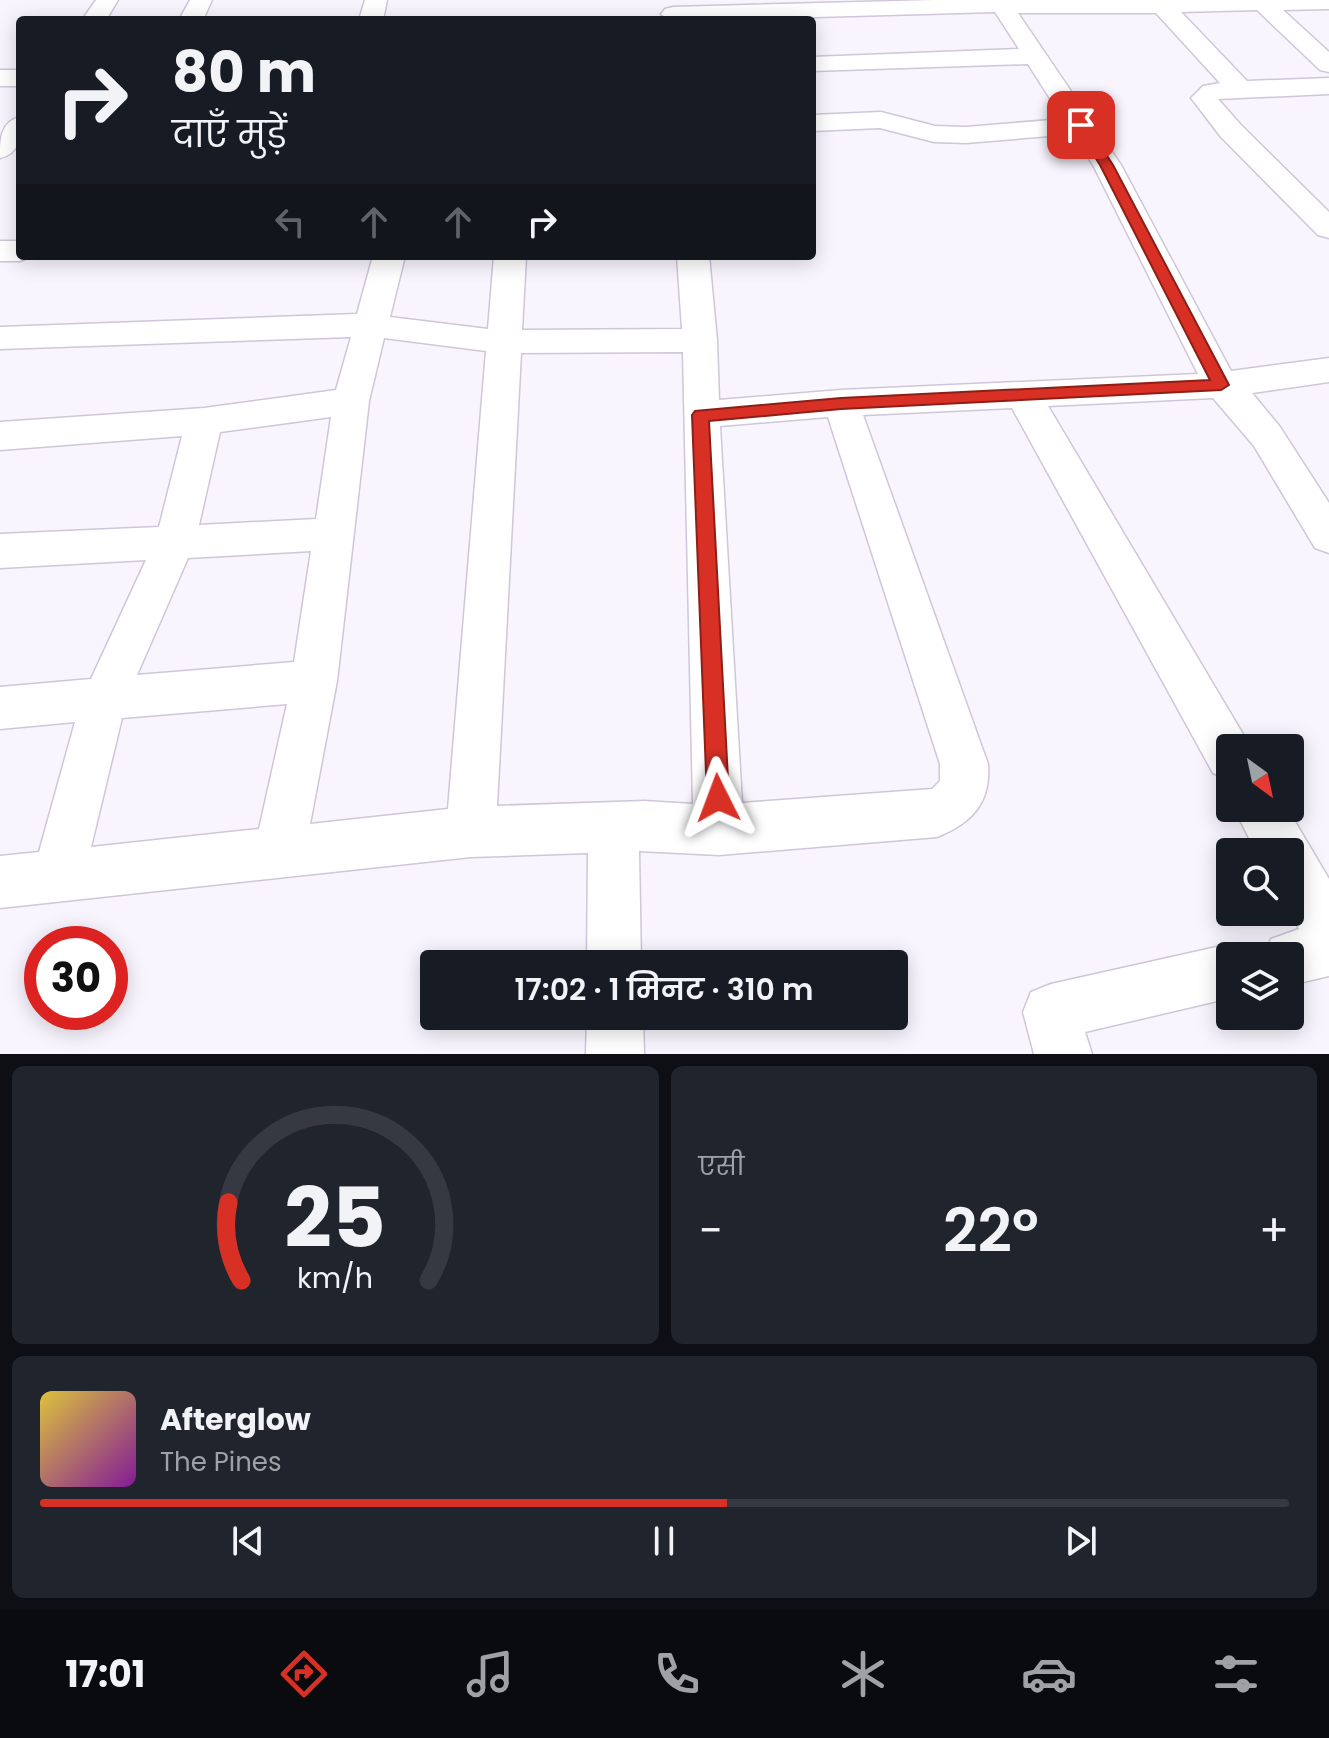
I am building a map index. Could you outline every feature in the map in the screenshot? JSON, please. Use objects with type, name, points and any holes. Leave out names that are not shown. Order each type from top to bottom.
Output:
[{"type":"street","points":[[672,11],[1329,2]]},
{"type":"street","points":[[1262,3],[1329,65]]},
{"type":"street","points":[[1160,4],[1240,89]]},
{"type":"street","points":[[1002,5],[1107,165],[1221,385],[1241,402],[1329,537]]},
{"type":"street","points":[[816,64],[1036,56]]},
{"type":"street","points":[[1329,86],[1212,91],[1204,98],[1231,131],[1329,229]]},
{"type":"street","points":[[816,123],[881,120],[934,134],[966,135],[1081,125]]},
{"type":"street","points":[[0,164],[10,142]]},
{"type":"street","points":[[280,850],[314,681],[351,401],[388,260]]},
{"type":"street","points":[[471,832],[510,260]]},
{"type":"street","points":[[693,260],[700,340],[719,830]]},
{"type":"street","points":[[0,338],[371,325],[425,336],[503,343],[700,340]]},
{"type":"street","points":[[701,415],[841,403],[1221,385],[1329,370]]},
{"type":"street","points":[[1023,395],[1217,734]]},
{"type":"street","points":[[0,436],[204,421],[351,401]]},
{"type":"street","points":[[0,882],[471,832],[613,827],[719,830],[937,813],[951,807],[966,781],[964,764],[841,403]]},
{"type":"street","points":[[58,877],[104,700],[175,542],[204,421]]},
{"type":"street","points":[[0,551],[335,534]]},
{"type":"street","points":[[0,708],[314,681]]},
{"type":"street","points":[[613,827],[614,950]]},
{"type":"street","points":[[1304,886],[1329,930]]},
{"type":"street","points":[[1304,955],[1329,949]]},
{"type":"street","points":[[1063,1054],[1051,1012],[1216,974]]},
{"type":"street","points":[[615,1030],[615,1054]]},
{"type":"route","points":[[718,798],[701,415],[841,403],[1221,385],[1107,165],[1081,125]]}]
